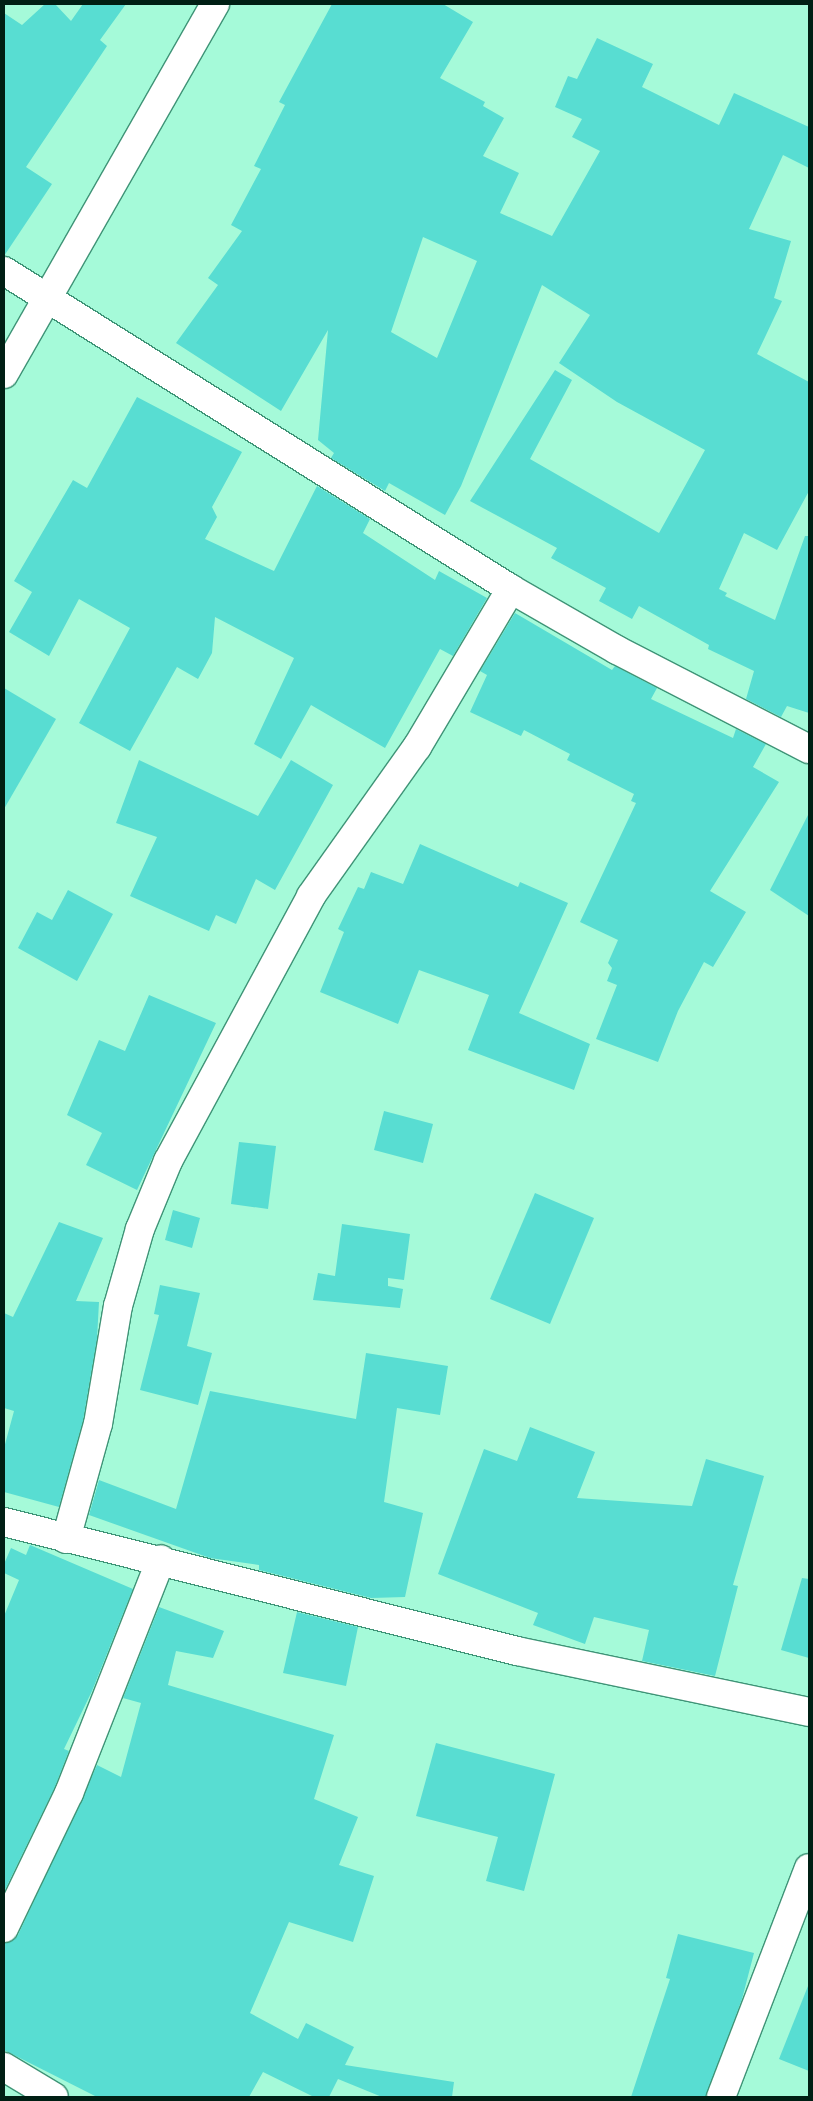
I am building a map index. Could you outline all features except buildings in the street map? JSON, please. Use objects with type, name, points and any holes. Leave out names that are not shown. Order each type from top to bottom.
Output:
[{"type":"street","points":[[4,374],[45,298],[215,4]]},
{"type":"street","points":[[4,271],[511,589],[618,650],[809,749]]},
{"type":"street","points":[[66,1539],[98,1424],[118,1306],[140,1230],[168,1161],[311,896],[417,747],[511,589]]},
{"type":"street","points":[[4,1522],[66,1539],[161,1560],[517,1652],[809,1712]]},
{"type":"street","points":[[4,1928],[69,1793],[161,1560]]},
{"type":"street","points":[[721,2097],[809,1868]]},
{"type":"street","points":[[4,2068],[54,2097]]}]
